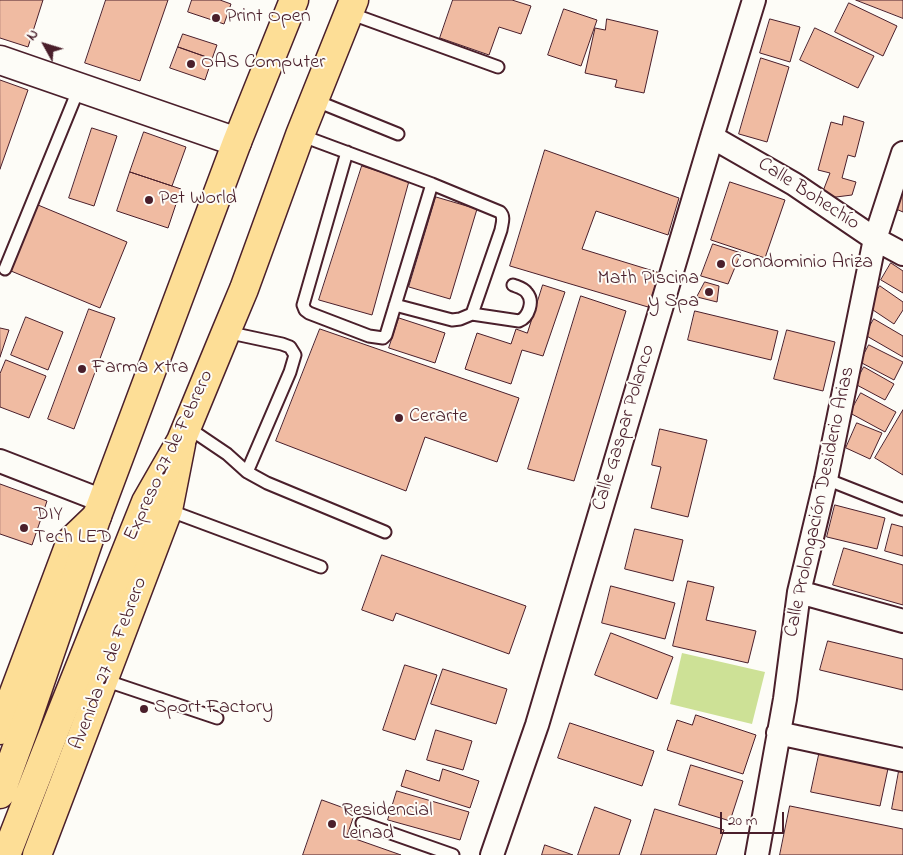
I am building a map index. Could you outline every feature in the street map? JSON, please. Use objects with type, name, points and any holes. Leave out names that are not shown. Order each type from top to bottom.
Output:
[{"type":"main road","name":"Expreso 27 de Febrero","points":[[0,794],[100,508],[237,142],[294,0]]},
{"type":"main road","name":"Expreso 27 de Febrero","points":[[6,855],[146,502],[184,434],[244,289],[300,135],[352,6]]},
{"type":"main road","name":"Avenida 27 de Febrero","points":[[37,855],[168,510],[184,434]]},
{"type":"main road","points":[[0,730],[71,541],[100,508]]},
{"type":"street","name":"Calle Gaspar Polanco","points":[[492,855],[537,725],[754,0]]},
{"type":"street","points":[[0,60],[237,142]]},
{"type":"street","name":"Calle Bohechío","points":[[712,137],[794,184],[875,239],[903,254]]},
{"type":"street","name":"Calle Prolongación Desiderio Arias","points":[[757,855],[784,699],[799,592],[826,479],[875,239],[903,153]]},
{"type":"street","points":[[0,461],[100,508]]},
{"type":"street","points":[[799,592],[903,620]]},
{"type":"street","points":[[778,733],[903,760]]},
{"type":"lane","points":[[352,6],[498,67]]},
{"type":"lane","points":[[5,269],[79,88]]},
{"type":"lane","points":[[314,100],[398,134]]},
{"type":"lane","points":[[300,135],[432,184],[500,212],[503,218],[501,230],[472,314]]},
{"type":"lane","points":[[347,152],[303,305],[309,313],[369,336],[383,338],[386,335],[432,184]]},
{"type":"lane","points":[[395,305],[452,320],[472,314],[519,321],[526,316],[530,299],[527,292],[513,285]]},
{"type":"lane","points":[[226,332],[282,344],[290,347],[295,355],[290,372],[247,472]]},
{"type":"lane","points":[[184,434],[228,454],[247,472],[268,483],[385,532]]},
{"type":"lane","points":[[826,479],[902,509]]},
{"type":"lane","points":[[168,510],[321,567]]},
{"type":"lane","points":[[104,680],[217,718]]},
{"type":"lane","points":[[362,823],[453,855]]},
{"type":"green space","points":[[682,653],[765,672],[752,724],[670,704]]},
{"type":"building","points":[[0,0],[43,0],[28,47],[0,38]]},
{"type":"building","points":[[106,0],[168,0],[140,81],[85,63]]},
{"type":"building","name":"Print Open","points":[[192,0],[220,0],[231,4],[224,24],[188,12]]},
{"type":"building","points":[[453,0],[512,0],[531,6],[521,34],[499,27],[489,55],[440,38]]},
{"type":"building","points":[[856,0],[903,0],[903,18]]},
{"type":"building","points":[[849,3],[897,26],[883,56],[835,32]]},
{"type":"building","points":[[564,9],[597,20],[581,66],[548,55]]},
{"type":"building","points":[[607,19],[658,31],[644,93],[615,87],[617,80],[585,73],[595,28],[605,30]]},
{"type":"building","points":[[770,19],[800,27],[790,62],[760,53]]},
{"type":"building","points":[[815,28],[874,56],[858,88],[800,60]]},
{"type":"building","points":[[183,34],[217,45],[212,59],[178,47]]},
{"type":"building","name":"OAS Computer","points":[[178,47],[212,59],[205,80],[170,68]]},
{"type":"building","points":[[761,58],[789,67],[767,142],[739,134]]},
{"type":"building","points":[[0,80],[28,90],[0,169]]},
{"type":"building","points":[[844,116],[864,122],[855,157],[848,155],[842,178],[856,182],[852,195],[820,199],[830,173],[818,170],[831,122],[842,125]]},
{"type":"building","points":[[92,128],[117,136],[94,206],[69,198]]},
{"type":"building","points":[[144,132],[186,147],[172,186],[130,172]]},
{"type":"building","points":[[545,150],[679,198],[668,235],[596,211],[582,249],[660,273],[648,307],[510,266]]},
{"type":"building","points":[[362,166],[409,181],[372,315],[319,300]]},
{"type":"building","name":"Pet World","points":[[130,172],[181,189],[168,228],[117,211]]},
{"type":"building","points":[[730,182],[785,200],[765,258],[711,240]]},
{"type":"building","points":[[903,192],[903,212],[896,209]]},
{"type":"building","points":[[436,197],[477,209],[450,299],[409,287]]},
{"type":"building","points":[[38,205],[127,242],[100,308],[11,271]]},
{"type":"building","name":"Condominio Ariza","points":[[713,244],[741,253],[728,284],[701,276]]},
{"type":"building","points":[[891,263],[903,271],[903,293],[881,280]]},
{"type":"building","name":"Math Piscina y Spa","points":[[705,282],[719,286],[717,302],[697,297]]},
{"type":"building","points":[[543,285],[565,292],[543,356],[522,350],[511,384],[465,369],[477,333],[511,344],[516,329],[527,333]]},
{"type":"building","points":[[880,286],[903,302],[903,310],[894,324],[867,306]]},
{"type":"building","points":[[581,296],[626,311],[574,481],[528,469]]},
{"type":"building","name":"Farma Xtra","points":[[89,309],[115,318],[74,429],[48,419]]},
{"type":"building","points":[[695,311],[778,331],[771,360],[688,340]]},
{"type":"building","points":[[26,317],[63,332],[48,370],[11,355]]},
{"type":"building","points":[[399,318],[445,333],[435,363],[389,348]]},
{"type":"building","points":[[874,319],[903,336],[903,357],[865,335]]},
{"type":"building","points":[[0,328],[9,330],[0,357]]},
{"type":"building","name":"Cerarte","points":[[320,329],[519,398],[497,462],[425,437],[406,491],[276,441]]},
{"type":"building","points":[[787,330],[835,342],[823,391],[774,379]]},
{"type":"building","points":[[869,345],[903,362],[894,380],[860,362]]},
{"type":"building","points":[[6,360],[46,376],[29,418],[0,407],[0,374]]},
{"type":"building","points":[[864,367],[894,384],[885,400],[855,384]]},
{"type":"building","points":[[861,393],[896,412],[885,432],[850,413]]},
{"type":"building","points":[[903,410],[903,475],[875,458]]},
{"type":"building","points":[[857,423],[882,433],[870,459],[846,448]]},
{"type":"building","points":[[660,429],[707,440],[688,517],[651,508],[661,467],[652,465]]},
{"type":"building","points":[[0,484],[47,501],[32,545],[0,534]]},
{"type":"building","points":[[835,505],[885,518],[877,549],[827,537]]},
{"type":"building","points":[[892,524],[903,527],[903,556],[885,551]]},
{"type":"building","points":[[635,529],[683,540],[673,581],[625,569]]},
{"type":"building","points":[[844,548],[903,565],[903,605],[833,585]]},
{"type":"building","points":[[382,555],[526,606],[509,654],[396,613],[393,621],[362,610]]},
{"type":"building","points":[[688,581],[714,587],[706,620],[756,631],[748,663],[673,646]]},
{"type":"building","points":[[611,586],[675,603],[665,639],[602,623]]},
{"type":"building","points":[[611,633],[673,657],[657,699],[595,675]]},
{"type":"building","points":[[828,641],[903,659],[903,690],[820,670]]},
{"type":"building","points":[[405,665],[437,675],[415,740],[383,730]]},
{"type":"building","points":[[443,669],[507,689],[496,724],[431,704]]},
{"type":"building","points":[[696,715],[756,735],[743,774],[667,750],[677,720],[692,725]]},
{"type":"building","points":[[570,723],[654,751],[642,786],[558,758]]},
{"type":"building","points":[[436,730],[472,741],[463,770],[427,760]]},
{"type":"building","points":[[820,750],[889,764],[880,806],[811,792]]},
{"type":"building","points":[[691,765],[743,781],[730,821],[679,805]]},
{"type":"building","points":[[443,769],[479,781],[470,808],[401,786],[406,770],[439,781]]},
{"type":"building","points":[[899,771],[903,771],[903,811],[892,809]]},
{"type":"building","points":[[397,791],[469,812],[460,840],[388,820]]},
{"type":"building","name":"Residencial Leinad","points":[[322,800],[355,812],[347,836],[401,855],[303,855]]},
{"type":"building","points":[[790,806],[903,829],[903,855],[780,855]]},
{"type":"building","points":[[595,807],[631,820],[619,855],[578,855]]},
{"type":"building","points":[[655,809],[724,830],[716,855],[641,855]]},
{"type":"building","points":[[545,845],[573,855],[542,855]]},
{"type":"place","name":"Print Open","points":[[216,18]]},
{"type":"place","name":"OAS Computer","points":[[191,64]]},
{"type":"place","name":"Pet World","points":[[149,200]]},
{"type":"place","name":"Condominio Ariza","points":[[721,264]]},
{"type":"place","name":"Math Piscina y Spa","points":[[709,292]]},
{"type":"place","name":"Farma Xtra","points":[[82,369]]},
{"type":"place","name":"Cerarte","points":[[399,418]]},
{"type":"place","name":"DIY Tech LED","points":[[24,528]]},
{"type":"place","name":"Sport Factory","points":[[144,709]]},
{"type":"place","name":"Residencial Leinad","points":[[332,824]]}]
